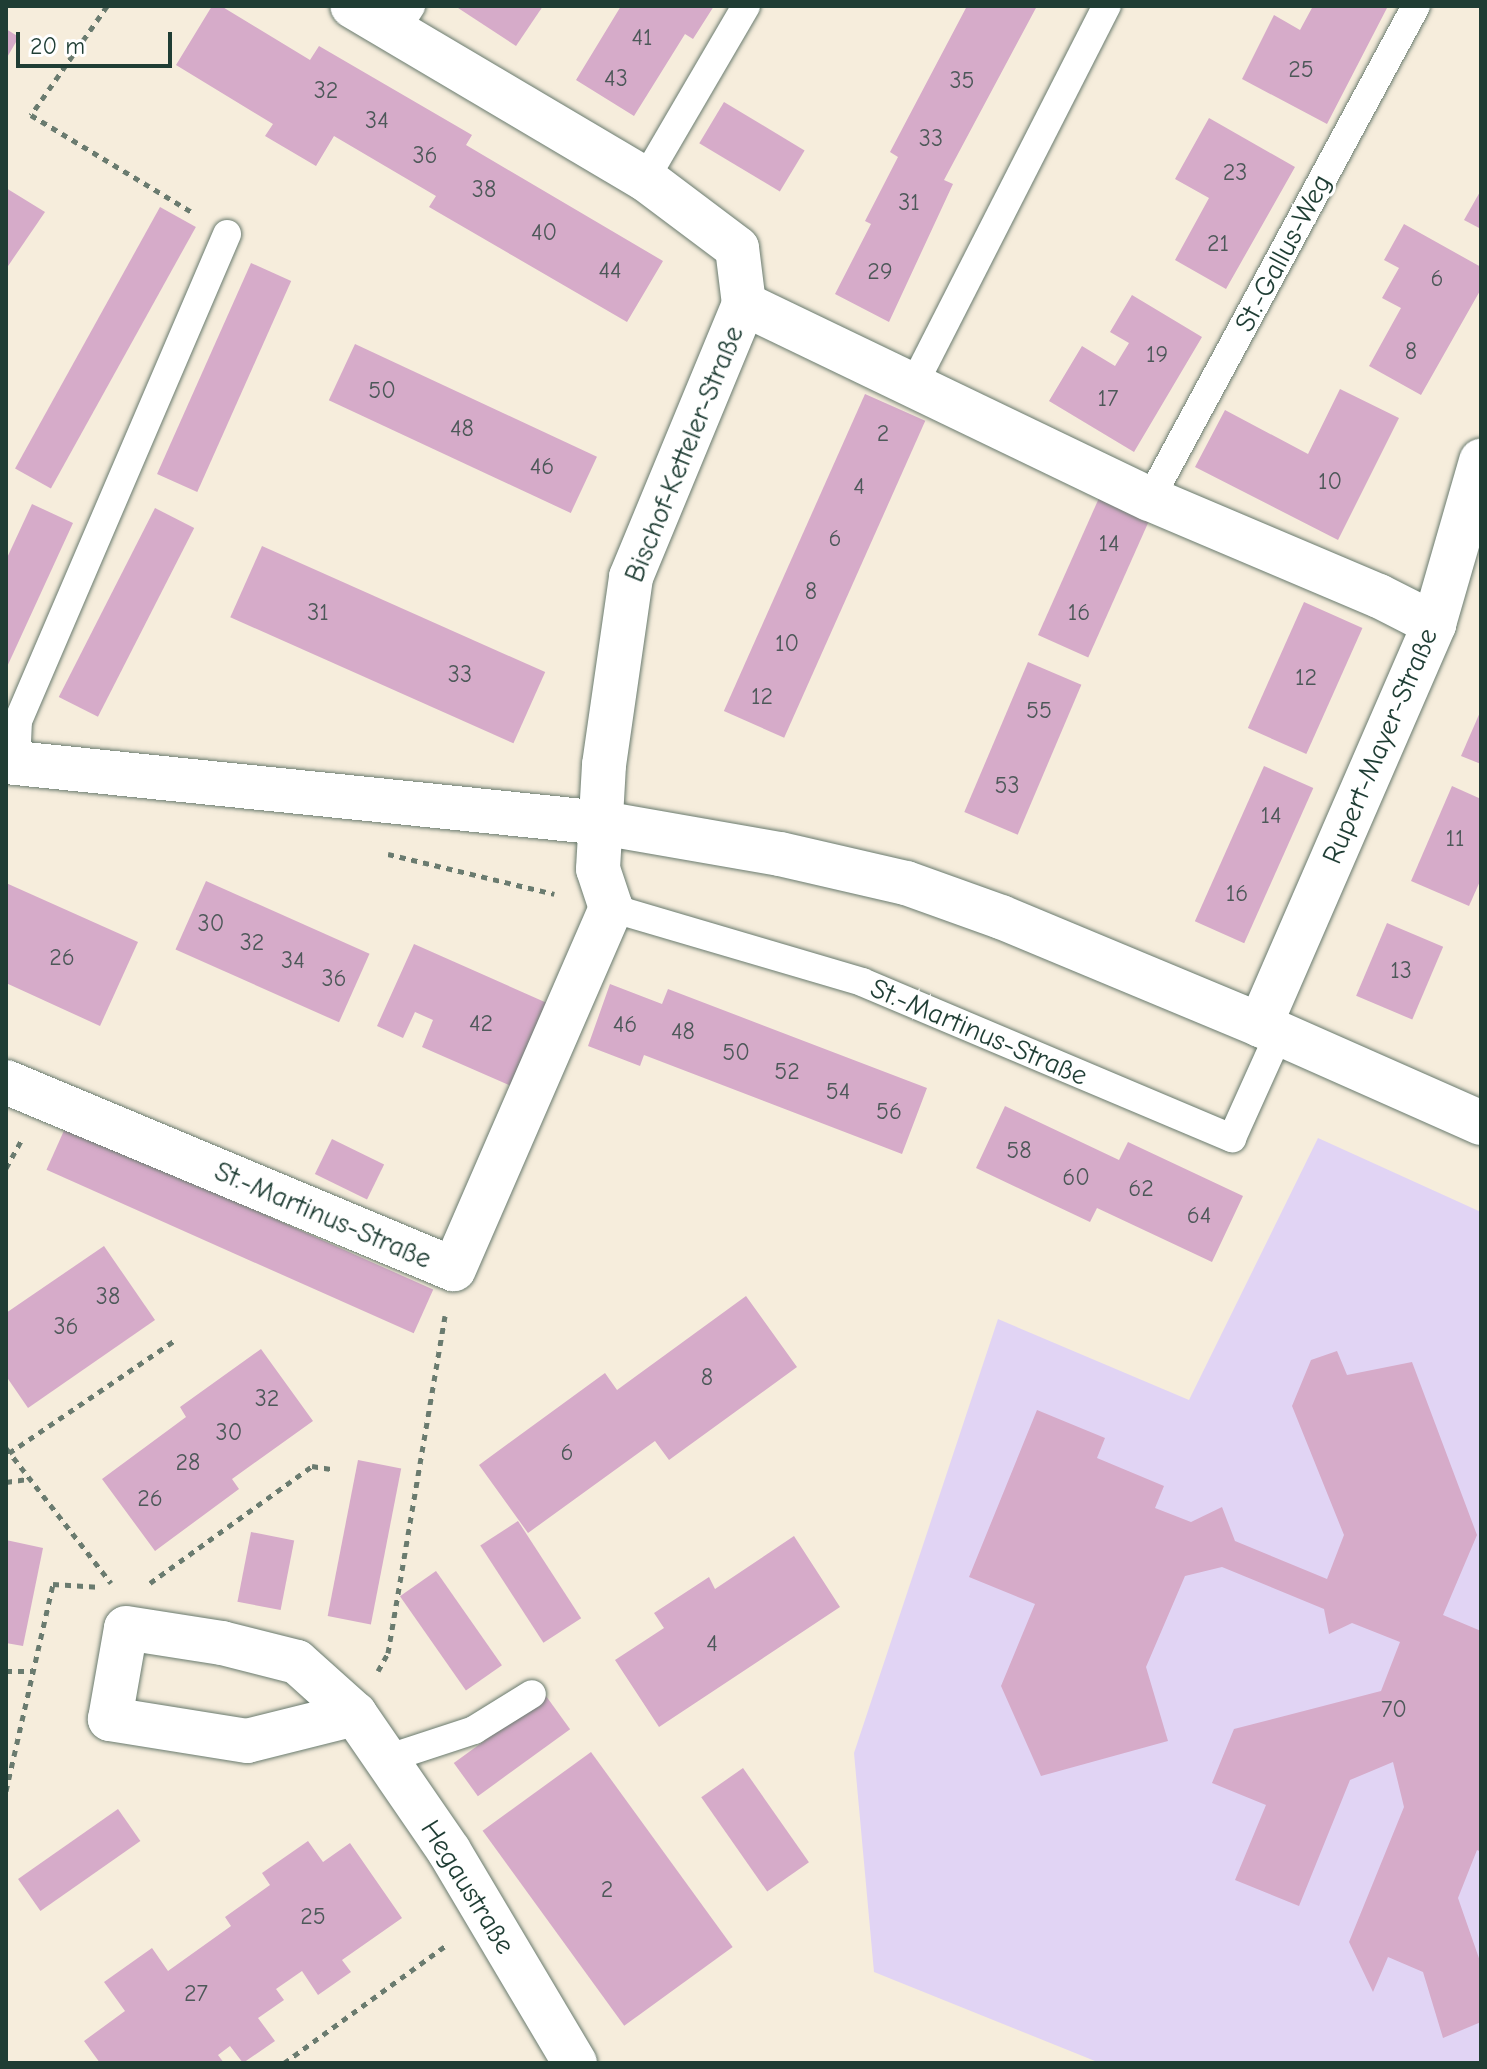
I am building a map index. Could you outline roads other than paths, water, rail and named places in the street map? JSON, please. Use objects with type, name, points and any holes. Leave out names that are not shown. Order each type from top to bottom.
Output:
[{"type":"street","name":"Bischof-Ketteler-Straße","points":[[352,6],[402,20],[645,179],[737,248],[744,304],[631,577],[604,765],[602,823]]},
{"type":"street","points":[[744,304],[1150,499],[1379,596],[1434,624]]},
{"type":"street","name":"Rupert-Mayer-Straße","points":[[1270,1030],[1434,624],[1479,469]]},
{"type":"street","points":[[11,762],[602,823],[780,854],[906,883],[1001,917],[1481,1123]]},
{"type":"street","points":[[602,823],[598,869],[611,908]]},
{"type":"street","name":"St.-Martinus-Straße","points":[[6,1082],[454,1269],[611,908]]},
{"type":"street","name":"Hegaustraße","points":[[355,1714],[247,1741],[110,1719],[125,1615],[297,1662],[355,1714],[449,1851],[575,2063]]},
{"type":"lane","points":[[645,179],[746,6]]},
{"type":"lane","points":[[913,386],[1107,6]]},
{"type":"lane","name":"St.-Gallus-Weg","points":[[1150,499],[1416,6]]},
{"type":"lane","points":[[11,762],[18,721],[227,234]]},
{"type":"lane","name":"St.-Martinus-Straße","points":[[611,908],[862,982],[1232,1138],[1270,1030]]},
{"type":"lane","points":[[386,1759],[474,1730],[532,1694]]}]
